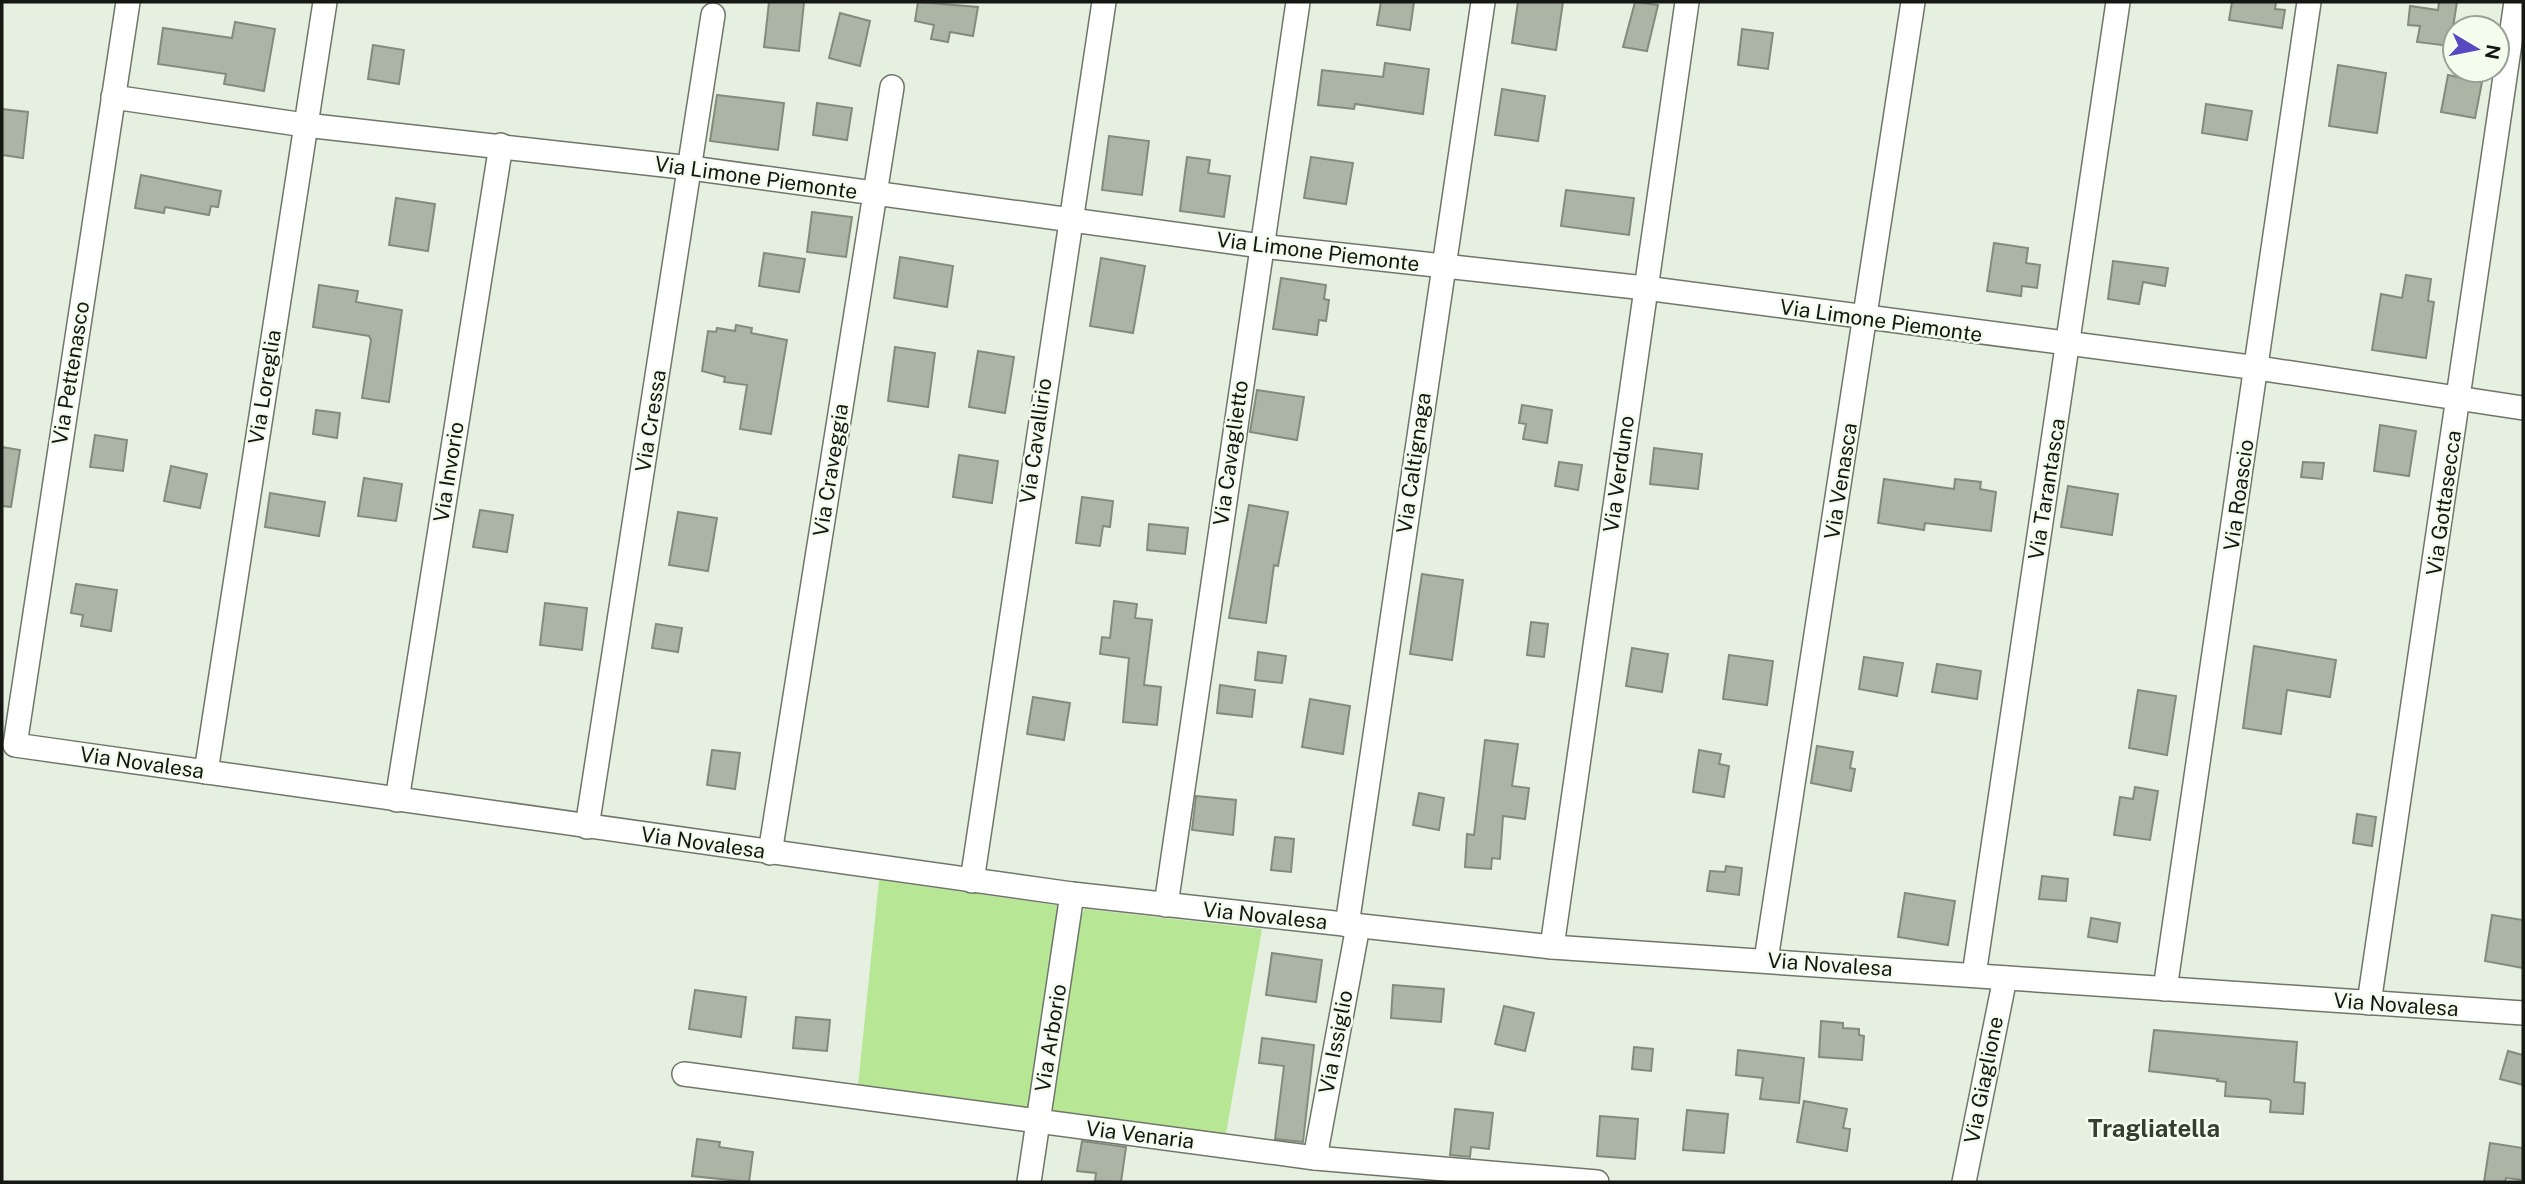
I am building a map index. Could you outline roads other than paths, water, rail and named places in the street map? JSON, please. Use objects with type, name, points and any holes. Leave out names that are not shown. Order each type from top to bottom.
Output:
[{"type":"street","name":"Via Pettenasco","points":[[15,745],[128,2]]},
{"type":"street","name":"Via Loreglia","points":[[206,772],[325,2]]},
{"type":"street","name":"Via Cavallirio","points":[[972,881],[1069,220],[1104,2]]},
{"type":"street","name":"Via Cavaglietto","points":[[1166,905],[1298,2]]},
{"type":"street","name":"Via Caltignaga","points":[[1352,925],[1443,266],[1483,2]]},
{"type":"street","name":"Via Verduno","points":[[1552,947],[1687,2]]},
{"type":"street","name":"Via Venasca","points":[[1766,960],[1913,2]]},
{"type":"street","name":"Via Tarantasca","points":[[1974,975],[2118,2]]},
{"type":"street","name":"Via Roascio","points":[[2165,989],[2258,369],[2309,2]]},
{"type":"street","name":"Via Gottasecca","points":[[2369,1003],[2516,2]]},
{"type":"street","name":"Via Cressa","points":[[587,827],[713,15]]},
{"type":"street","name":"Via Craveggia","points":[[770,853],[892,87]]},
{"type":"street","name":"Via Limone Piemonte","points":[[113,97],[305,125],[691,168],[1261,246],[1645,288],[2258,369],[2523,408]]},
{"type":"street","name":"Via Invorio","points":[[397,800],[501,145]]},
{"type":"street","name":"Via Novalesa","points":[[15,745],[972,881],[1552,947],[2523,1013]]},
{"type":"street","name":"Via Arborio","points":[[1030,1182],[1072,894]]},
{"type":"street","name":"Via Issiglio","points":[[1315,1158],[1352,925]]},
{"type":"street","name":"Via Giaglione","points":[[1964,1182],[2005,978]]},
{"type":"street","name":"Via Venaria","points":[[684,1074],[1315,1158],[1597,1182]]},
{"type":"district","name":"Tragliatella","points":[[2154,1129]]}]
